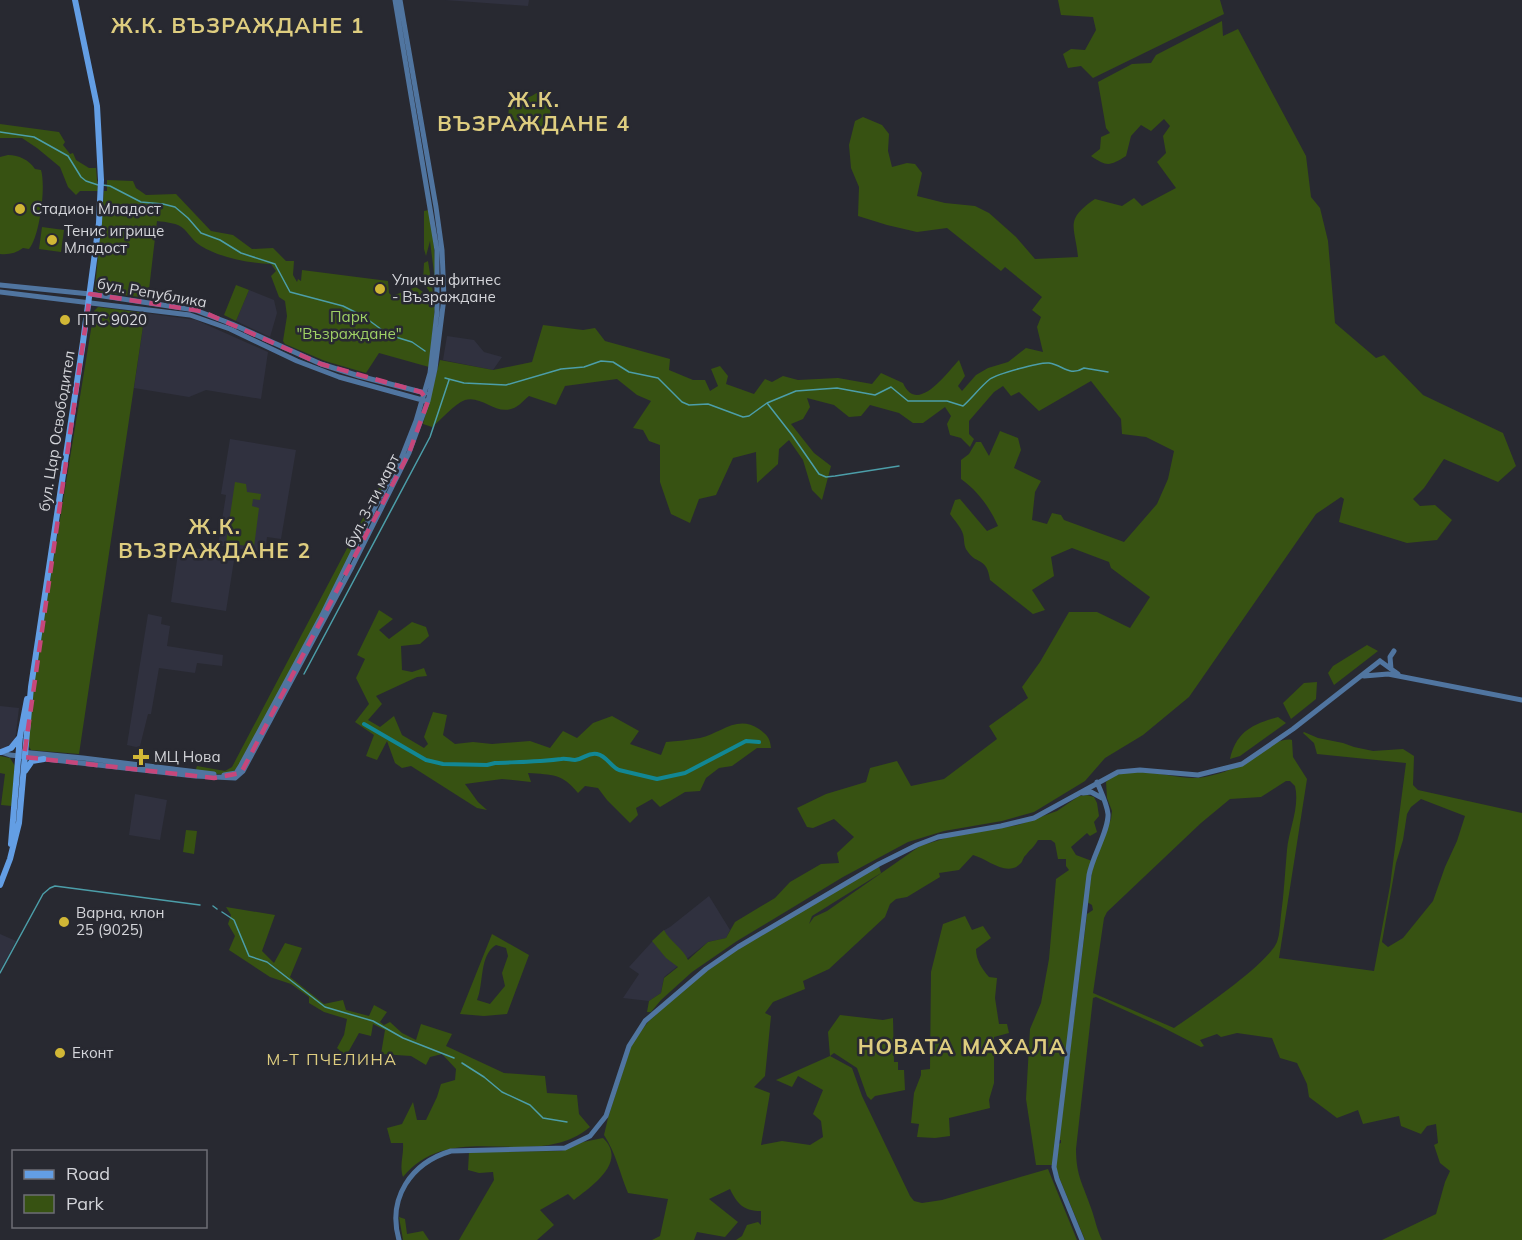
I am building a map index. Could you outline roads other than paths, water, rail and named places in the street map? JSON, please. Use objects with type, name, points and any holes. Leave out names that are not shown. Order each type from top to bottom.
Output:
[{"type":"main road","name":"бул. Цар Освободител","points":[[0,876],[13,832],[21,754],[96,248],[101,180],[96,106],[75,0]]},
{"type":"main road","name":"бул. Цар Освободител","points":[[0,885],[18,833],[23,784],[20,736],[23,714],[31,687]]},
{"type":"main road","points":[[1,752],[15,745],[20,736]]},
{"type":"main road","points":[[23,784],[28,765],[32,761],[44,759]]},
{"type":"street","name":"бул. 3-ти март","points":[[395,0],[437,250],[436,335],[427,393]]},
{"type":"street","name":"бул. 3-ти март","points":[[21,754],[44,759],[214,778],[232,778],[241,773],[352,567],[409,453],[438,352],[443,310],[442,250],[400,0]]},
{"type":"street","name":"бул. Република","points":[[0,285],[201,318],[319,370],[358,383],[425,400]]},
{"type":"street","name":"бул. Република","points":[[0,292],[89,298],[201,311],[321,364],[427,393]]},
{"type":"street","name":"бул. 3-ти март","points":[[21,754],[83,758],[213,774],[236,773],[322,615],[401,459],[425,400]]},
{"type":"street","points":[[1390,672],[1390,657],[1394,651]]},
{"type":"street","points":[[399,1240],[396,1219],[405,1185],[411,1174],[421,1165],[451,1151],[565,1148],[590,1136],[606,1116],[629,1046],[645,1021],[698,975],[738,947],[804,906],[917,845],[938,837],[1026,820],[1044,814],[1104,778],[1126,770],[1198,775],[1242,764],[1293,729],[1380,661],[1383,670],[1402,677],[1522,700]]},
{"type":"street","points":[[1359,677],[1390,672]]},
{"type":"street","points":[[1,752],[21,754]]},
{"type":"street","points":[[1082,1240],[1054,1167],[1089,875],[1108,820],[1102,789],[1104,778]]},
{"type":"street","points":[[1097,782],[1104,801]]},
{"type":"street","points":[[1078,794],[1091,792],[1100,796],[1104,801]]},
{"type":"waterway","points":[[0,132],[34,137],[68,156],[81,177],[98,185]]},
{"type":"waterway","points":[[103,185],[110,186],[141,202],[175,207],[201,233],[220,240],[241,253],[275,264],[290,292],[343,306],[363,316],[389,335],[412,342],[425,351]]},
{"type":"waterway","points":[[445,378],[464,383],[506,385],[561,369],[584,367],[601,361],[613,362],[629,372],[658,378],[682,402],[689,405],[708,404],[743,417],[749,416],[767,403],[796,391],[837,388],[875,395],[891,387],[908,401],[947,401],[963,406],[990,379],[1028,366],[1049,363],[1070,371],[1084,368],[1108,372]]},
{"type":"waterway","points":[[304,674],[430,437],[449,380]]},
{"type":"waterway","points":[[767,403],[819,474],[826,477],[899,466]]},
{"type":"waterway","points":[[364,724],[426,760],[443,764],[487,765],[575,760],[594,754],[600,755],[619,770],[657,779],[685,773],[746,741],[759,742]]},
{"type":"waterway","points":[[0,973],[43,894],[55,886],[200,905]]},
{"type":"waterway","points":[[213,906],[217,909]]},
{"type":"waterway","points":[[222,912],[234,920],[249,956],[267,962],[325,1007],[373,1021],[403,1038],[454,1058]]},
{"type":"waterway","points":[[462,1063],[502,1092],[530,1105],[543,1118],[567,1122]]},
{"type":"place","name":"Стадион Младост","points":[[20,209]]},
{"type":"place","name":"Тенис игрище Младост","points":[[52,240]]},
{"type":"place","name":"Уличен фитнес - Възраждане","points":[[380,289]]},
{"type":"place","name":"ПТС 9020","points":[[65,320]]},
{"type":"place","name":"МЦ Нова","points":[[141,757]]},
{"type":"place","name":"Варна, клон 25 (9025)","points":[[64,922]]},
{"type":"place","name":"Еконт","points":[[60,1053]]},
{"type":"district","name":"Ж.К. ВЪЗРАЖДАНЕ 1","points":[[238,26]]},
{"type":"district","name":"Ж.К. ВЪЗРАЖДАНЕ 4","points":[[534,112]]},
{"type":"district","name":"Ж.К. ВЪЗРАЖДАНЕ 2","points":[[215,539]]},
{"type":"district","name":"НОВАТА МАХАЛА","points":[[962,1047]]},
{"type":"district","name":"М-Т ПЧЕЛИНА","points":[[332,1059]]},
{"type":"park label","name":"Парк \"Възраждане\"","points":[[349,326]]}]
